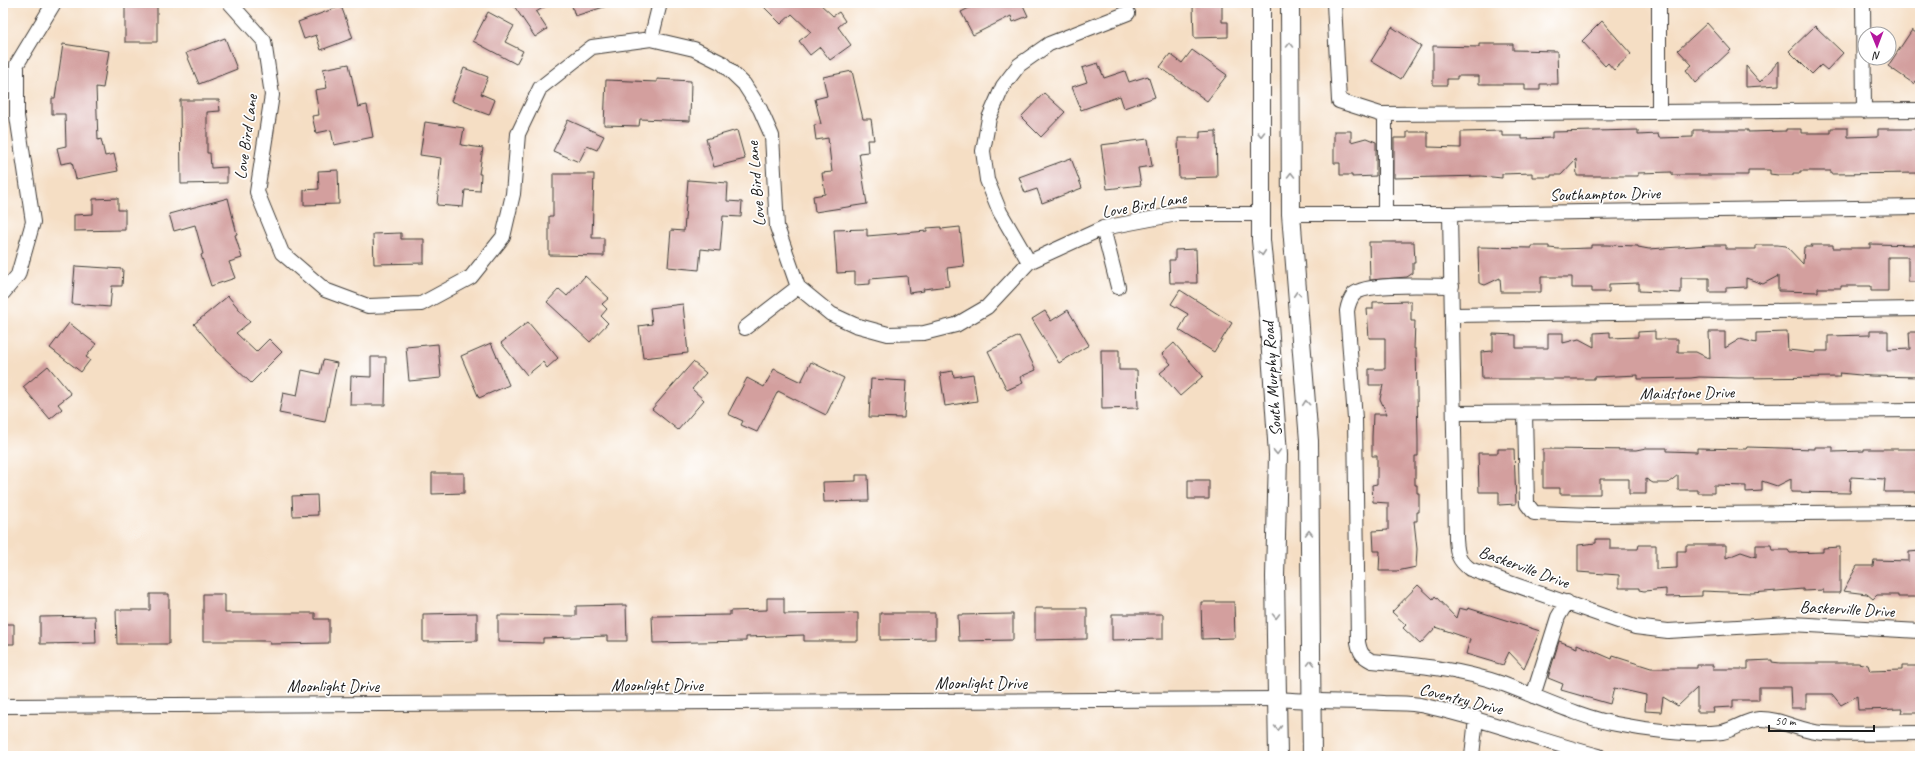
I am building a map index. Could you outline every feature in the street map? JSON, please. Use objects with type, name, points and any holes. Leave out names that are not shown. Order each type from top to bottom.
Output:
[{"type":"main road","name":"South Murphy Road","points":[[1260,3],[1261,240],[1269,323],[1278,455],[1275,577],[1278,756]]},
{"type":"main road","name":"South Murphy Road","points":[[1290,3],[1291,214],[1309,441],[1312,756]]},
{"type":"main road","points":[[1261,214],[1291,214]]},
{"type":"street","points":[[3,293],[18,276],[32,222],[17,116],[17,64],[54,3]]},
{"type":"street","name":"Love Bird Lane","points":[[230,3],[264,41],[272,95],[257,192],[282,253],[325,290],[368,306],[421,304],[471,277],[503,237],[513,194],[518,134],[540,88],[592,47],[652,39],[694,49],[722,63],[744,84],[760,109],[772,136],[777,227],[798,287],[831,314],[855,325],[888,334],[924,333],[956,325],[987,307],[1029,262],[1103,228],[1177,214],[1261,214]]},
{"type":"street","points":[[652,39],[660,3]]},
{"type":"street","points":[[1334,3],[1339,102],[1380,114],[1920,110]]},
{"type":"street","points":[[1659,3],[1659,111]]},
{"type":"street","points":[[1863,3],[1864,111]]},
{"type":"street","points":[[1029,262],[1000,212],[987,180],[983,151],[989,118],[1003,86],[1018,64],[1049,44],[1128,13]]},
{"type":"street","points":[[1385,114],[1385,214]]},
{"type":"street","name":"Southampton Drive","points":[[1291,214],[1450,214],[1920,207]]},
{"type":"street","name":"Baskerville Drive","points":[[1450,214],[1456,539],[1457,551],[1462,563],[1470,569],[1635,627],[1668,631],[1741,625],[1791,624],[1920,630]]},
{"type":"street","points":[[1103,228],[1118,287]]},
{"type":"street","points":[[1452,286],[1369,287],[1354,294],[1349,302],[1347,311],[1355,419],[1358,642],[1360,654],[1372,661],[1442,668],[1471,675],[1502,684],[1576,714],[1616,724],[1692,732],[1722,732],[1757,719],[1770,720],[1823,734],[1920,733]]},
{"type":"street","points":[[746,328],[798,287]]},
{"type":"street","points":[[1452,315],[1920,309]]},
{"type":"street","name":"Maidstone Drive","points":[[1454,413],[1920,410]]},
{"type":"street","points":[[1525,412],[1527,504],[1534,513],[1920,512]]},
{"type":"street","points":[[1533,696],[1558,617],[1567,602]]},
{"type":"street","name":"Moonlight Drive","points":[[3,706],[1277,700],[1311,702]]},
{"type":"street","name":"Coventry Drive","points":[[1311,702],[1359,702],[1419,705],[1476,718],[1562,746],[1599,756]]},
{"type":"street","points":[[1472,756],[1476,718]]},
{"type":"building","points":[[125,3],[157,3],[157,42],[125,42]]},
{"type":"building","points":[[512,3],[551,3],[536,12],[547,29],[535,37]]},
{"type":"building","points":[[571,3],[607,3],[607,6],[575,16]]},
{"type":"building","points":[[760,3],[819,3],[833,16],[839,12],[845,21],[838,27],[851,45],[830,60],[820,47],[810,55],[799,41],[811,32],[792,14],[781,24]]},
{"type":"building","points":[[979,3],[1022,3],[1028,16],[1013,22],[1011,16],[973,35],[961,12]]},
{"type":"building","points":[[1222,4],[1222,22],[1228,22],[1228,37],[1194,38],[1193,5]]},
{"type":"building","points":[[341,6],[353,38],[321,50],[316,35],[304,39],[298,22]]},
{"type":"building","points":[[488,12],[514,26],[505,42],[523,51],[516,64],[473,41]]},
{"type":"building","points":[[1602,21],[1631,54],[1614,70],[1608,63],[1605,66],[1582,41]]},
{"type":"building","points":[[1707,23],[1731,50],[1696,83],[1686,70],[1692,65],[1678,50]]},
{"type":"building","points":[[1815,26],[1843,53],[1827,70],[1821,65],[1812,74],[1789,51]]},
{"type":"building","points":[[1392,27],[1421,46],[1401,79],[1371,61]]},
{"type":"building","points":[[1912,30],[1920,36],[1920,75],[1914,84],[1888,66],[1897,66],[1897,52]]},
{"type":"building","points":[[225,38],[237,69],[199,84],[186,53]]},
{"type":"building","points":[[63,44],[109,51],[103,88],[96,87],[98,140],[101,139],[105,156],[114,154],[118,171],[76,179],[72,162],[61,164],[57,148],[66,146],[65,114],[52,114],[52,98],[55,98]]},
{"type":"building","points":[[1479,44],[1513,44],[1513,50],[1557,51],[1558,84],[1540,84],[1540,90],[1525,90],[1525,84],[1479,84],[1479,76],[1457,76],[1457,79],[1447,79],[1447,85],[1433,85],[1433,46],[1479,47]]},
{"type":"building","points":[[1192,50],[1227,75],[1207,101],[1160,67],[1170,54],[1182,63]]},
{"type":"building","points":[[1779,61],[1779,85],[1746,87],[1746,66],[1760,82]]},
{"type":"building","points":[[1098,63],[1104,78],[1125,71],[1129,82],[1148,76],[1155,97],[1124,108],[1120,96],[1081,110],[1072,87],[1087,82],[1082,68]]},
{"type":"building","points":[[349,64],[358,107],[367,105],[373,137],[334,145],[331,130],[316,133],[312,116],[319,115],[315,90],[327,88],[323,69]]},
{"type":"building","points":[[464,68],[488,77],[481,94],[495,100],[489,115],[451,101]]},
{"type":"building","points":[[852,71],[863,119],[871,119],[874,140],[867,140],[868,152],[859,153],[867,204],[815,212],[813,196],[825,194],[822,173],[832,172],[828,138],[816,140],[814,125],[821,124],[815,99],[827,96],[823,77]]},
{"type":"building","points":[[657,79],[691,81],[690,121],[640,119],[639,126],[604,125],[606,80],[657,82]]},
{"type":"building","points":[[1044,93],[1065,112],[1041,137],[1021,117]]},
{"type":"building","points":[[180,100],[219,100],[220,111],[207,112],[207,153],[210,153],[211,168],[227,167],[227,183],[181,184]]},
{"type":"building","points":[[568,120],[604,136],[597,150],[587,146],[579,162],[553,151]]},
{"type":"building","points":[[425,122],[464,128],[461,145],[483,148],[479,174],[481,174],[480,191],[465,190],[463,207],[437,205],[441,158],[420,155]]},
{"type":"building","points":[[1831,128],[1848,128],[1848,137],[1878,136],[1878,129],[1920,129],[1920,173],[1831,174],[1831,171],[1800,171],[1800,173],[1793,173],[1793,175],[1778,175],[1770,174],[1770,170],[1748,170],[1748,175],[1672,175],[1672,172],[1638,173],[1638,176],[1577,176],[1576,159],[1561,175],[1551,175],[1551,177],[1532,177],[1532,173],[1502,174],[1502,178],[1482,176],[1394,178],[1394,138],[1407,138],[1407,132],[1428,132],[1428,147],[1461,148],[1461,132],[1502,131],[1502,136],[1522,136],[1522,139],[1552,138],[1552,132],[1638,130],[1638,135],[1658,134],[1659,138],[1693,137],[1693,130],[1748,130],[1748,132],[1801,129],[1801,133],[1831,133]]},
{"type":"building","points":[[737,130],[745,159],[714,167],[706,139]]},
{"type":"building","points":[[1216,131],[1217,177],[1179,178],[1178,138],[1200,138],[1200,132]]},
{"type":"building","points":[[1334,131],[1351,131],[1351,142],[1366,138],[1376,142],[1376,176],[1352,177],[1352,175],[1340,175],[1340,163],[1334,163]]},
{"type":"building","points":[[1148,139],[1152,166],[1138,168],[1141,185],[1107,189],[1101,145]]},
{"type":"building","points":[[1071,158],[1082,188],[1042,203],[1037,189],[1025,193],[1019,177]]},
{"type":"building","points":[[338,170],[339,204],[304,205],[304,190],[319,189],[318,171]]},
{"type":"building","points":[[553,174],[594,174],[592,238],[604,238],[604,256],[549,255],[549,216],[553,216]]},
{"type":"building","points":[[688,180],[728,183],[727,201],[742,202],[741,217],[723,216],[720,251],[701,249],[699,270],[668,267],[671,230],[684,231]]},
{"type":"building","points":[[118,198],[118,210],[125,210],[125,230],[74,231],[74,215],[93,214],[93,199]]},
{"type":"building","points":[[228,198],[237,234],[235,235],[242,258],[229,262],[235,278],[211,286],[201,255],[203,254],[195,225],[174,231],[169,214]]},
{"type":"building","points":[[941,227],[941,229],[960,227],[964,266],[947,268],[949,286],[923,289],[924,291],[909,293],[907,276],[870,279],[870,284],[855,285],[855,272],[837,273],[834,230],[867,229],[867,236],[927,231],[927,228]]},
{"type":"building","points":[[401,233],[401,239],[424,239],[424,263],[374,264],[373,234]]},
{"type":"building","points":[[1369,242],[1414,242],[1415,263],[1413,263],[1413,273],[1407,277],[1370,280]]},
{"type":"building","points":[[1870,244],[1920,245],[1920,282],[1908,282],[1908,257],[1888,257],[1888,291],[1871,291],[1871,286],[1841,286],[1841,288],[1818,288],[1818,292],[1778,291],[1778,276],[1763,284],[1746,278],[1746,287],[1726,288],[1726,292],[1709,292],[1709,278],[1681,278],[1681,293],[1639,291],[1639,283],[1609,284],[1609,292],[1592,292],[1592,288],[1572,288],[1572,277],[1541,277],[1541,292],[1501,292],[1500,278],[1485,285],[1479,283],[1478,247],[1532,248],[1532,246],[1549,246],[1549,248],[1559,249],[1591,248],[1591,245],[1607,245],[1638,246],[1649,249],[1726,245],[1726,249],[1756,249],[1756,245],[1777,245],[1786,246],[1803,264],[1804,247],[1812,247],[1811,245],[1833,245],[1833,248],[1870,248]]},
{"type":"building","points":[[1196,249],[1197,283],[1170,283],[1169,260],[1175,260],[1175,250]]},
{"type":"building","points":[[75,266],[123,269],[122,286],[112,286],[110,307],[72,304]]},
{"type":"building","points":[[585,276],[609,298],[602,304],[607,309],[601,316],[608,323],[590,342],[547,302],[559,289],[567,296]]},
{"type":"building","points":[[1180,290],[1232,323],[1214,352],[1179,330],[1188,314],[1171,304]]},
{"type":"building","points":[[228,296],[250,322],[236,333],[256,352],[269,339],[282,352],[251,383],[216,350],[194,324]]},
{"type":"building","points":[[1411,301],[1411,321],[1415,321],[1414,349],[1416,349],[1418,440],[1418,456],[1415,456],[1415,485],[1417,485],[1417,493],[1419,493],[1419,512],[1417,512],[1417,521],[1414,521],[1417,549],[1416,567],[1397,571],[1379,571],[1380,551],[1374,551],[1373,531],[1388,530],[1388,503],[1373,502],[1372,485],[1377,484],[1377,456],[1372,456],[1373,414],[1387,414],[1380,399],[1383,385],[1369,385],[1369,369],[1385,369],[1385,338],[1369,338],[1367,309],[1373,309],[1373,302]]},
{"type":"building","points":[[683,304],[688,353],[643,358],[639,326],[652,324],[650,308]]},
{"type":"building","points":[[1068,310],[1089,345],[1059,363],[1032,319],[1045,311],[1051,321]]},
{"type":"building","points":[[528,322],[558,358],[547,368],[543,362],[527,375],[501,343]]},
{"type":"building","points":[[69,323],[96,344],[86,357],[90,360],[81,372],[50,348]]},
{"type":"building","points":[[1655,331],[1655,339],[1678,339],[1678,352],[1696,352],[1710,359],[1709,332],[1725,332],[1725,348],[1740,339],[1756,343],[1756,333],[1787,332],[1788,350],[1816,353],[1816,351],[1828,351],[1828,336],[1870,335],[1870,331],[1888,331],[1888,350],[1910,349],[1909,332],[1920,332],[1920,377],[1871,376],[1839,373],[1840,377],[1699,377],[1638,379],[1638,375],[1594,377],[1594,379],[1482,379],[1481,352],[1493,351],[1493,334],[1516,335],[1516,348],[1548,348],[1548,333],[1563,333],[1563,343],[1579,339],[1594,347],[1594,333],[1610,332],[1610,338],[1638,337],[1638,332]]},
{"type":"building","points":[[1019,336],[1036,370],[1020,377],[1023,383],[1007,390],[988,351]]},
{"type":"building","points":[[491,343],[509,385],[479,398],[461,356]]},
{"type":"building","points":[[1174,343],[1203,376],[1180,396],[1160,373],[1171,364],[1162,354]]},
{"type":"building","points":[[438,344],[441,378],[409,381],[406,347]]},
{"type":"building","points":[[1101,350],[1119,350],[1119,370],[1137,370],[1138,408],[1102,409]]},
{"type":"building","points":[[371,357],[386,357],[385,405],[350,405],[351,376],[371,377]]},
{"type":"building","points":[[323,360],[337,363],[325,422],[279,413],[283,393],[297,396],[302,370],[320,374]]},
{"type":"building","points":[[693,362],[706,373],[692,389],[704,400],[678,430],[652,409]]},
{"type":"building","points":[[811,362],[844,378],[826,415],[778,391],[757,432],[741,425],[743,421],[728,414],[747,378],[764,387],[774,369],[801,382]]},
{"type":"building","points":[[48,366],[71,394],[58,404],[62,409],[50,419],[23,387]]},
{"type":"building","points":[[953,371],[954,377],[973,374],[977,401],[945,406],[940,373]]},
{"type":"building","points":[[871,379],[906,381],[904,418],[869,417]]},
{"type":"building","points":[[1747,447],[1815,449],[1815,447],[1833,447],[1833,452],[1864,451],[1864,449],[1920,449],[1920,492],[1884,492],[1885,479],[1851,477],[1850,493],[1791,492],[1791,479],[1777,486],[1762,481],[1762,491],[1746,492],[1746,486],[1714,485],[1714,493],[1698,493],[1698,490],[1678,490],[1678,475],[1668,483],[1653,483],[1646,479],[1646,494],[1629,494],[1629,479],[1600,479],[1600,494],[1560,494],[1560,488],[1543,488],[1543,449],[1636,450],[1646,448],[1667,448],[1667,451],[1697,452],[1697,448],[1746,449]]},
{"type":"building","points":[[1498,449],[1514,449],[1516,504],[1499,505],[1499,492],[1479,492],[1478,453],[1498,453]]},
{"type":"building","points":[[432,473],[464,473],[464,493],[432,494]]},
{"type":"building","points":[[856,475],[868,475],[869,501],[824,502],[823,482],[856,481]]},
{"type":"building","points":[[1188,480],[1209,480],[1209,499],[1188,499]]},
{"type":"building","points":[[317,495],[318,515],[293,516],[292,496]]},
{"type":"building","points":[[1596,539],[1610,539],[1610,549],[1638,549],[1639,545],[1656,545],[1656,569],[1677,568],[1677,551],[1686,551],[1686,545],[1726,545],[1726,558],[1741,552],[1756,557],[1756,545],[1771,545],[1772,550],[1788,550],[1790,553],[1823,552],[1823,548],[1840,547],[1840,591],[1839,593],[1823,593],[1823,590],[1803,591],[1803,589],[1752,593],[1702,591],[1702,596],[1666,597],[1666,589],[1644,591],[1639,590],[1639,588],[1619,588],[1619,575],[1578,572],[1578,545],[1596,543]]},
{"type":"building","points":[[1920,551],[1920,597],[1877,595],[1873,599],[1867,594],[1843,591],[1857,566],[1873,566],[1874,560],[1909,561],[1909,552]]},
{"type":"building","points":[[1418,585],[1433,599],[1435,596],[1456,618],[1459,608],[1467,610],[1468,608],[1540,631],[1524,668],[1509,652],[1503,665],[1466,654],[1470,639],[1436,627],[1420,644],[1403,628],[1406,625],[1392,612]]},
{"type":"building","points":[[150,594],[169,594],[169,644],[117,644],[116,610],[150,610]]},
{"type":"building","points":[[203,594],[225,594],[225,613],[315,613],[315,619],[329,619],[329,643],[270,644],[270,641],[203,641]]},
{"type":"building","points":[[767,598],[784,598],[784,614],[858,613],[858,641],[804,641],[804,635],[746,637],[746,641],[653,643],[652,616],[730,615],[730,611],[767,610]]},
{"type":"building","points":[[1201,602],[1234,602],[1235,638],[1202,639]]},
{"type":"building","points":[[626,605],[627,641],[607,641],[607,636],[543,638],[543,643],[498,642],[498,615],[576,616],[576,606]]},
{"type":"building","points":[[1035,608],[1087,608],[1087,639],[1035,640]]},
{"type":"building","points":[[477,613],[477,641],[423,642],[423,614]]},
{"type":"building","points":[[880,613],[935,613],[935,639],[880,640]]},
{"type":"building","points":[[1013,614],[1013,640],[959,641],[958,615]]},
{"type":"building","points":[[1112,614],[1163,614],[1163,639],[1112,640]]},
{"type":"building","points":[[95,616],[96,643],[40,644],[40,617]]},
{"type":"building","points":[[3,624],[14,624],[14,644],[3,644]]},
{"type":"building","points":[[1559,641],[1577,648],[1577,644],[1612,659],[1613,656],[1651,668],[1697,668],[1697,665],[1713,665],[1713,669],[1748,669],[1748,661],[1772,660],[1772,662],[1780,663],[1858,663],[1868,665],[1870,671],[1902,670],[1902,666],[1917,666],[1920,713],[1901,713],[1902,709],[1858,710],[1857,696],[1841,705],[1832,694],[1806,694],[1806,708],[1791,708],[1790,687],[1759,687],[1759,700],[1733,700],[1733,707],[1713,708],[1714,712],[1697,712],[1697,688],[1678,706],[1663,697],[1661,712],[1645,711],[1646,695],[1614,688],[1610,704],[1561,690],[1563,684],[1548,678]]}]
